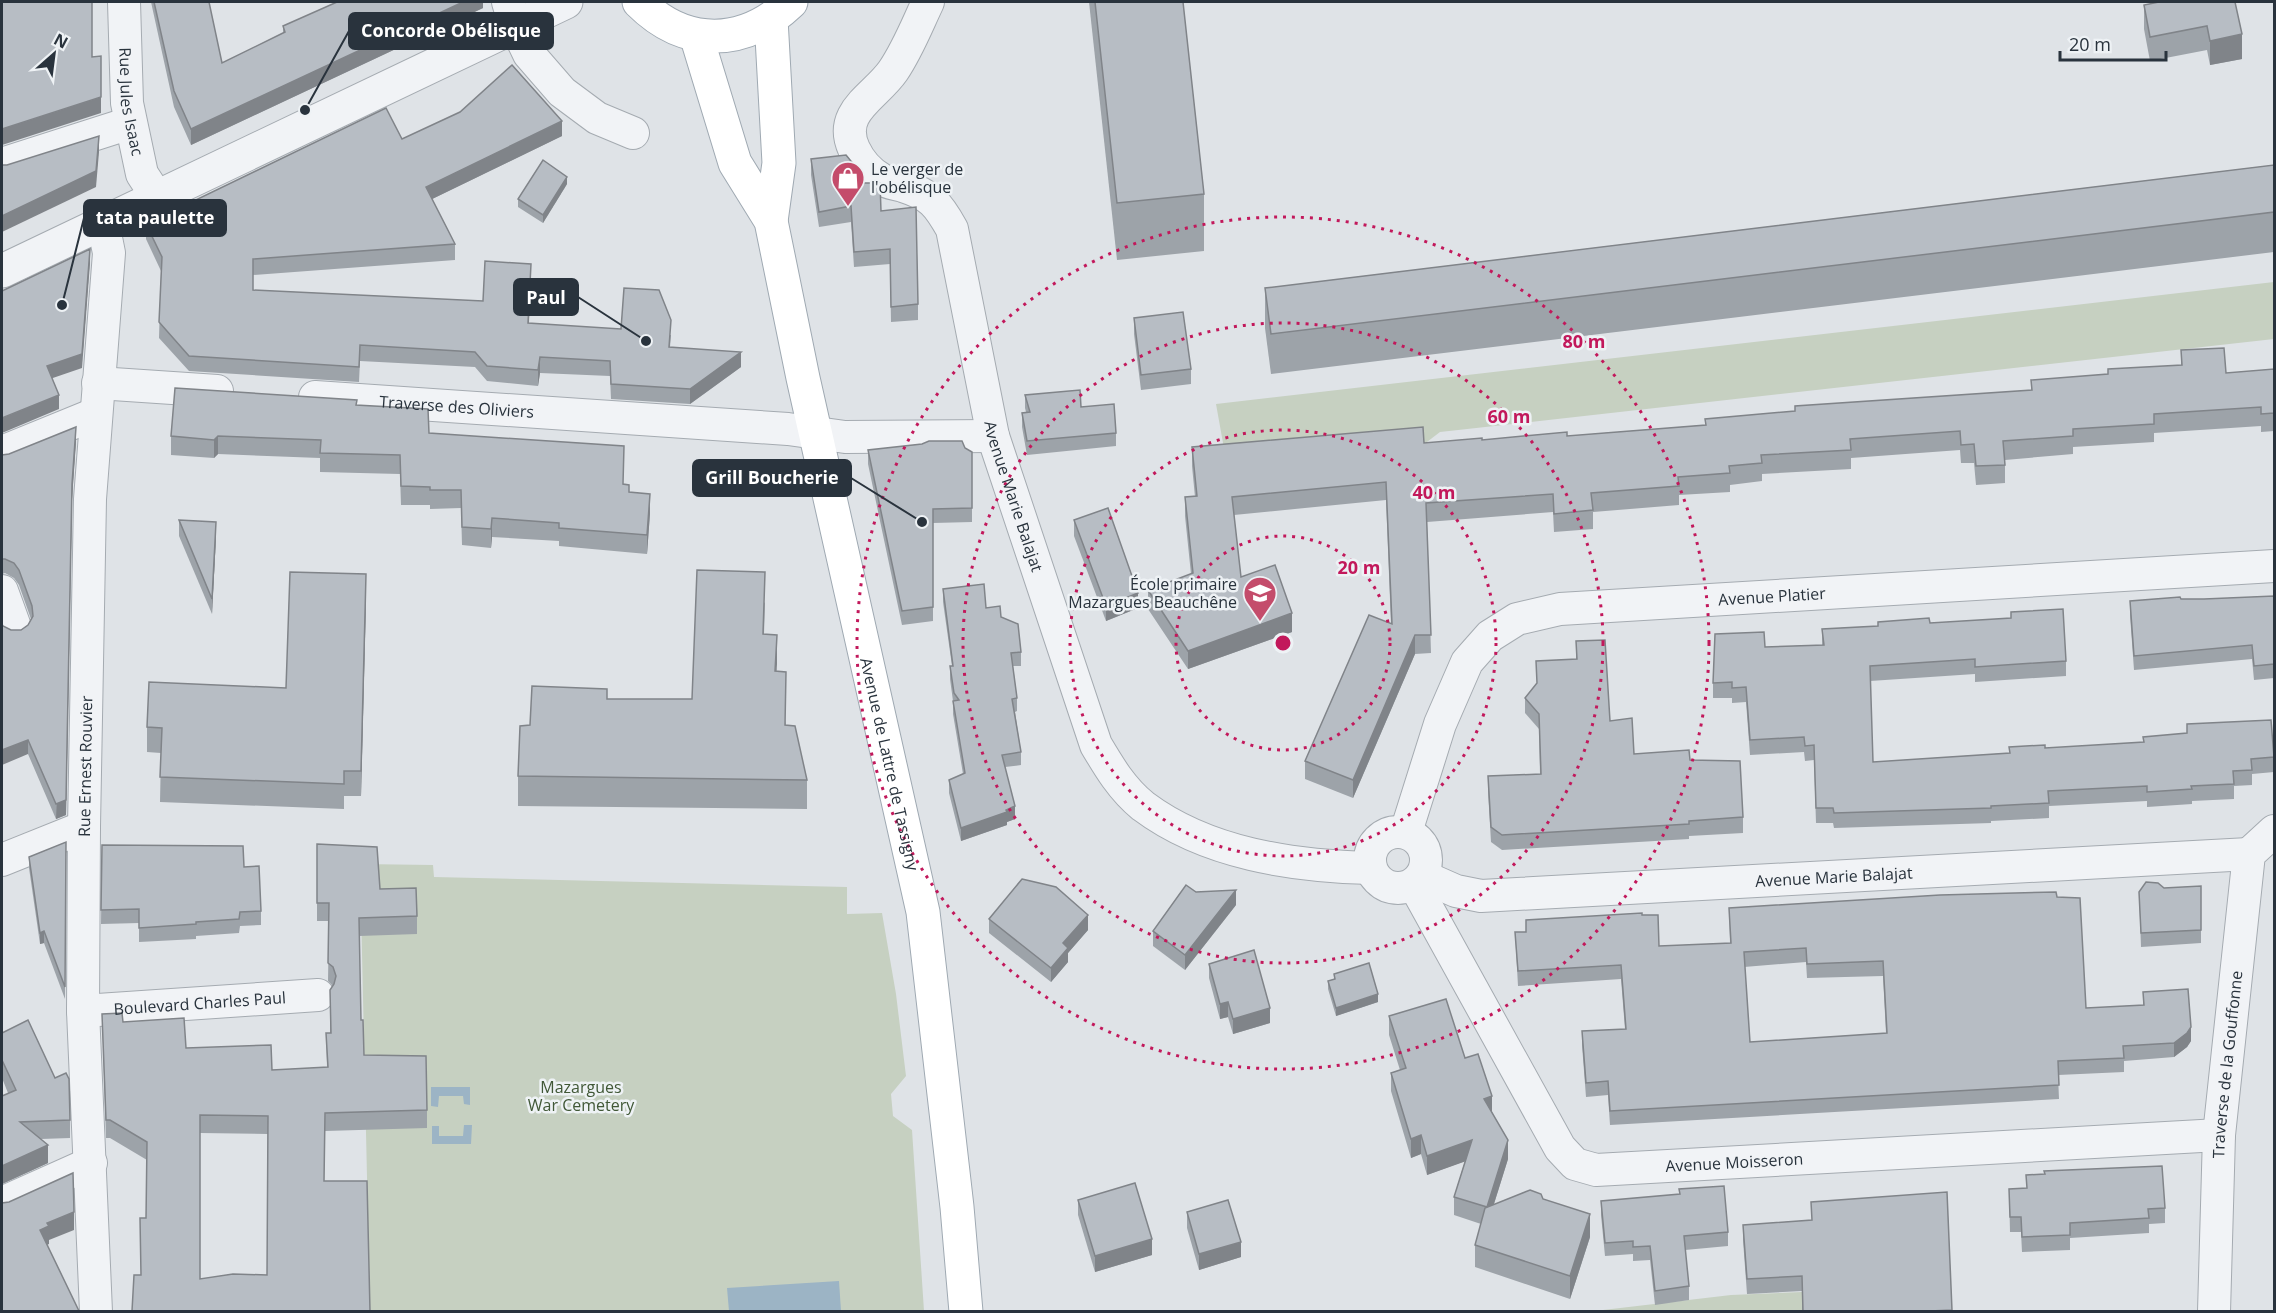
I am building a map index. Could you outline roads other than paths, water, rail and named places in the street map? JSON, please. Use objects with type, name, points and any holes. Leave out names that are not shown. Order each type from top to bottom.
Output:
[{"type":"main road","points":[[639,2],[651,14],[669,26],[696,35],[722,37],[748,31],[781,10]]},
{"type":"main road","name":"Avenue de Lattre de Tassigny","points":[[781,10],[779,163],[771,221],[923,912],[957,1207],[966,1311]]},
{"type":"main road","name":"Avenue de Lattre de Tassigny","points":[[696,35],[735,163],[771,221]]},
{"type":"street","name":"Rue Jules Isaac","points":[[124,2],[127,103],[130,123],[142,174],[157,197]]},
{"type":"street","points":[[2,272],[157,197],[512,13],[566,2]]},
{"type":"street","name":"Avenue Marie Balajat","points":[[928,2],[907,49],[891,73],[860,106],[849,122],[850,141],[859,161],[882,180],[924,192],[942,211],[952,229],[993,436],[1096,744],[1116,778],[1142,805],[1171,824],[1230,849],[1254,855],[1332,867],[1370,868]]},
{"type":"street","points":[[512,13],[529,54],[562,92],[597,118],[633,133]]},
{"type":"street","points":[[2,164],[130,123]]},
{"type":"street","name":"Rue Ernest Rouvier","points":[[96,1311],[83,1011],[84,827],[90,499],[109,253],[103,223]]},
{"type":"street","points":[[98,383],[241,392]]},
{"type":"street","name":"Traverse des Oliviers","points":[[289,396],[816,433],[845,437],[993,436]]},
{"type":"street","points":[[2,452],[95,414]]},
{"type":"street","name":"Avenue Platier","points":[[1406,832],[1440,724],[1467,662],[1490,636],[1517,619],[1560,609],[2274,566]]},
{"type":"street","points":[[2,591],[15,627]]},
{"type":"street","points":[[2,860],[84,827]]},
{"type":"street","points":[[1394,831],[1406,832],[1422,845],[1426,855],[1426,866],[1418,880],[1404,888],[1393,889],[1383,885],[1375,878],[1370,868],[1370,855],[1374,844],[1382,836],[1394,831]]},
{"type":"street","points":[[2249,854],[2274,831]]},
{"type":"street","name":"Avenue Marie Balajat","points":[[1418,880],[1481,896],[2249,854]]},
{"type":"street","name":"Traverse de la Gouffonne","points":[[2214,1311],[2219,1135],[2249,854]]},
{"type":"street","name":"Avenue Moisseron","points":[[1418,880],[1560,1148],[1575,1164],[1596,1170],[2219,1135]]},
{"type":"street","name":"Boulevard Charles Paul","points":[[83,1011],[318,995]]},
{"type":"street","points":[[2,1203],[91,1162]]},
{"type":"water","points":[[431,1087],[470,1087],[470,1105],[464,1104],[463,1096],[439,1096],[438,1107],[431,1106]]},
{"type":"water","points":[[464,1125],[472,1125],[471,1144],[432,1144],[432,1126],[439,1126],[439,1136],[463,1136]]},
{"type":"water","points":[[839,1281],[841,1311],[729,1311],[727,1288]]},
{"type":"place","name":"Concorde Obélisque","points":[[305,110]]},
{"type":"place","name":"Le verger de l'obélisque","points":[[848,207]]},
{"type":"place","name":"tata paulette","points":[[62,305]]},
{"type":"place","name":"Paul","points":[[646,341]]},
{"type":"place","name":"Grill Boucherie","points":[[922,522]]},
{"type":"place","name":"École primaire Mazargues Beauchêne","points":[[1260,622]]},
{"type":"park label","name":"Mazargues War Cemetery","points":[[581,1096]]}]
